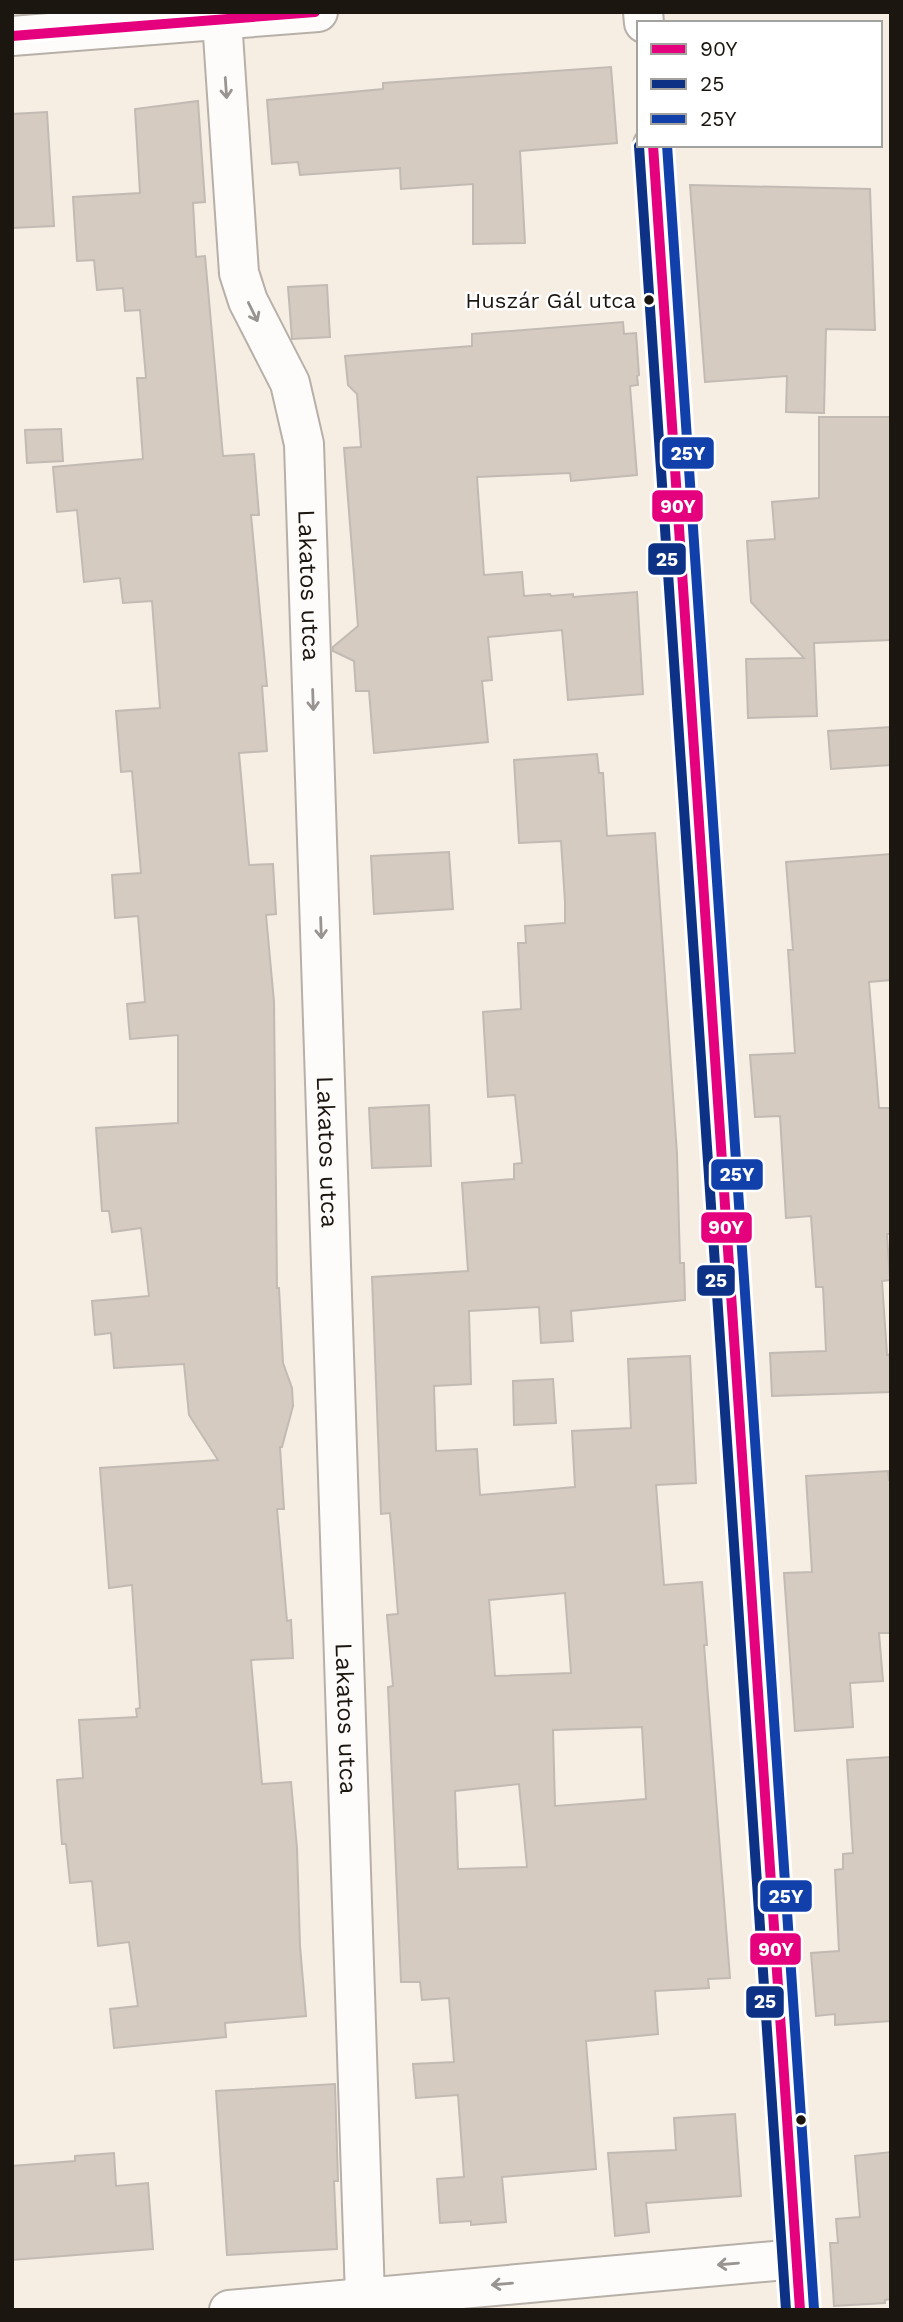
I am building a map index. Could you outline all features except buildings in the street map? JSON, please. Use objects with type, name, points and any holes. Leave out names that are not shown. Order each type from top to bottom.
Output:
[{"type":"street","points":[[12,36],[318,12]]},
{"type":"street","name":"Lakatos utca","points":[[222,20],[239,273],[248,302],[290,383],[304,444],[365,2297]]},
{"type":"street","points":[[653,147],[800,2310]]},
{"type":"street","points":[[229,2310],[796,2259]]},
{"type":"transit line","name":"90Y","points":[[12,36],[315,12]]},
{"type":"transit line","name":"25","points":[[639,147],[786,2310]]},
{"type":"transit line","name":"90Y","points":[[653,147],[800,2310]]},
{"type":"transit line","name":"25Y","points":[[667,147],[814,2309]]},
{"type":"place","name":"Huszár Gál utca","points":[[649,300]]}]
